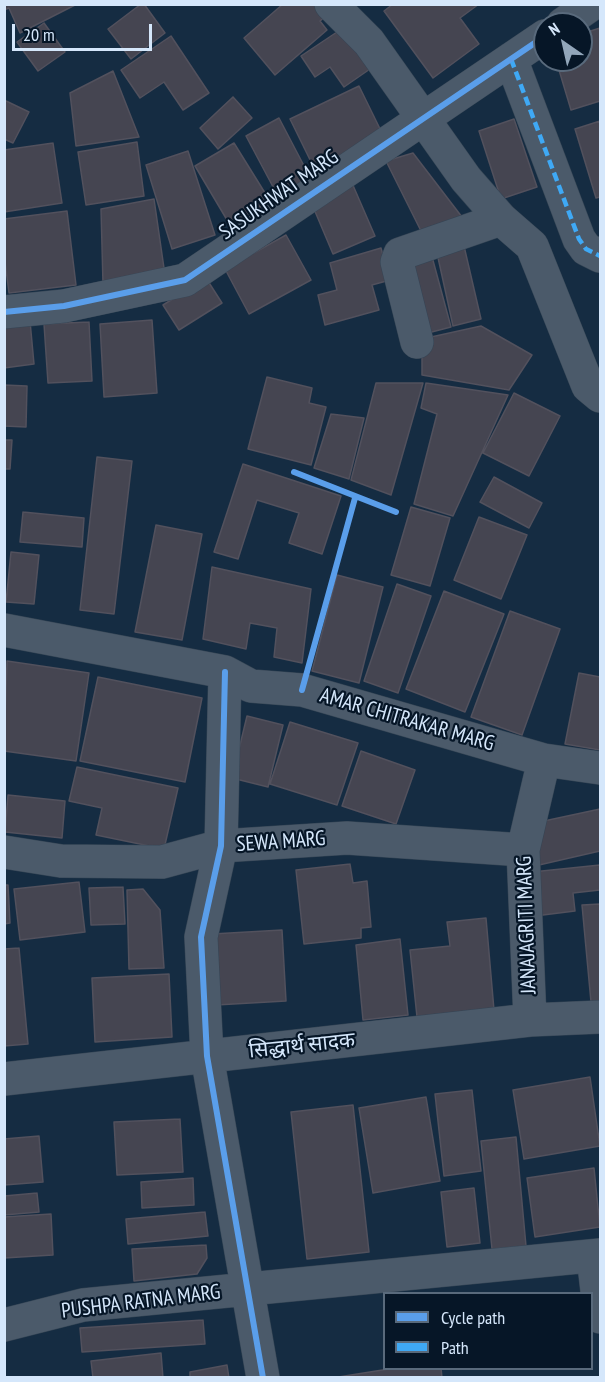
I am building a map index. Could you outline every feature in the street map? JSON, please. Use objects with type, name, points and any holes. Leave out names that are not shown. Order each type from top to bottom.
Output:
[{"type":"street","points":[[331,4],[369,42],[466,179],[501,219],[532,246],[588,386],[600,396]]},
{"type":"street","name":"SASUKHWAT MARG","points":[[4,312],[64,306],[185,280],[357,162],[423,121],[533,44]]},
{"type":"street","points":[[511,59],[579,239],[586,249],[600,256]]},
{"type":"street","points":[[417,342],[396,262],[400,254],[501,219]]},
{"type":"street","name":"AMAR CHITRAKAR MARG","points":[[4,630],[225,672],[251,686],[302,690],[544,760],[600,768]]},
{"type":"street","points":[[225,672],[221,846],[201,937],[207,1056],[263,1377]]},
{"type":"street","name":"JANAJAGRITI MARG","points":[[530,1020],[523,850],[544,760]]},
{"type":"street","name":"SEWA MARG","points":[[4,852],[61,861],[162,862],[221,846],[347,838],[523,850]]},
{"type":"street","name":"सिद्धार्थ सादक","points":[[4,1079],[530,1020],[600,1017]]},
{"type":"street","points":[[597,1255],[600,1317]]},
{"type":"street","name":"PUSHPA RATNA MARG","points":[[4,1325],[83,1305],[597,1255]]},
{"type":"building","points":[[4,4],[77,4],[20,33],[9,8],[4,10]]},
{"type":"building","points":[[144,4],[165,33],[131,59],[108,29]]},
{"type":"building","points":[[283,4],[314,4],[325,17],[320,21],[327,30],[275,75],[244,38]]},
{"type":"building","points":[[393,4],[479,4],[460,18],[479,44],[433,78],[384,11]]},
{"type":"building","points":[[44,23],[65,52],[38,71],[17,42]]},
{"type":"building","points":[[343,28],[370,69],[344,87],[330,67],[315,77],[301,56]]},
{"type":"building","points":[[600,28],[600,101],[571,110],[560,72],[593,72],[593,30]]},
{"type":"building","points":[[171,36],[209,93],[183,110],[164,82],[140,98],[121,70]]},
{"type":"building","points":[[113,71],[139,137],[76,146],[70,93]]},
{"type":"building","points":[[359,86],[385,139],[316,172],[290,119]]},
{"type":"building","points":[[233,97],[252,118],[218,149],[200,128]]},
{"type":"building","points":[[4,100],[29,112],[13,143],[4,139]]},
{"type":"building","points":[[279,118],[313,183],[280,200],[246,136]]},
{"type":"building","points":[[514,119],[537,187],[501,199],[479,131]]},
{"type":"building","points":[[600,121],[600,197],[596,198],[575,129]]},
{"type":"building","points":[[137,142],[144,196],[86,205],[78,152]]},
{"type":"building","points":[[53,143],[62,203],[4,212],[4,150]]},
{"type":"building","points":[[234,143],[270,201],[230,225],[195,166]]},
{"type":"building","points":[[188,151],[215,235],[172,249],[146,165]]},
{"type":"building","points":[[413,153],[462,217],[422,233],[386,161]]},
{"type":"building","points":[[352,183],[375,236],[333,254],[311,202]]},
{"type":"building","points":[[154,199],[165,275],[103,284],[101,209]]},
{"type":"building","points":[[67,211],[76,285],[9,293],[4,254],[4,219]]},
{"type":"building","points":[[286,235],[311,280],[249,314],[225,269]]},
{"type":"building","points":[[464,246],[481,319],[453,326],[437,253]]},
{"type":"building","points":[[381,248],[390,280],[372,285],[379,310],[325,325],[318,295],[337,290],[330,263]]},
{"type":"building","points":[[431,253],[451,327],[424,334],[404,260]]},
{"type":"building","points":[[206,278],[222,303],[179,330],[163,305]]},
{"type":"building","points":[[152,320],[157,393],[104,397],[100,324]]},
{"type":"building","points":[[30,321],[34,364],[4,368],[4,323]]},
{"type":"building","points":[[89,322],[92,381],[48,383],[44,324]]},
{"type":"building","points":[[481,326],[532,355],[509,390],[422,375],[422,339]]},
{"type":"building","points":[[267,377],[312,388],[309,403],[326,407],[311,465],[248,449]]},
{"type":"building","points":[[376,383],[423,383],[391,495],[351,480]]},
{"type":"building","points":[[426,383],[508,395],[453,516],[414,504],[437,414],[421,408]]},
{"type":"building","points":[[4,385],[27,386],[26,427],[4,426]]},
{"type":"building","points":[[514,393],[560,416],[529,476],[483,453]]},
{"type":"building","points":[[331,414],[364,418],[349,479],[314,468]]},
{"type":"building","points":[[4,440],[12,440],[10,469],[4,469]]},
{"type":"building","points":[[97,457],[132,461],[114,614],[80,610]]},
{"type":"building","points":[[243,464],[341,496],[322,554],[289,543],[299,513],[257,500],[238,559],[214,552]]},
{"type":"building","points":[[494,477],[542,503],[529,528],[480,502]]},
{"type":"building","points":[[411,507],[450,518],[430,586],[391,575]]},
{"type":"building","points":[[23,512],[84,518],[82,547],[20,542]]},
{"type":"building","points":[[479,517],[527,535],[501,599],[454,580]]},
{"type":"building","points":[[156,525],[202,534],[182,640],[135,632]]},
{"type":"building","points":[[11,552],[39,555],[34,604],[6,602]]},
{"type":"building","points":[[212,567],[311,589],[302,663],[274,657],[277,628],[250,623],[246,649],[203,639]]},
{"type":"building","points":[[337,575],[383,587],[359,683],[312,671]]},
{"type":"building","points":[[397,584],[431,596],[398,693],[364,681]]},
{"type":"building","points":[[444,591],[504,614],[465,712],[406,689]]},
{"type":"building","points":[[510,611],[560,629],[522,735],[471,717]]},
{"type":"building","points":[[7,661],[89,673],[76,761],[4,751]]},
{"type":"building","points":[[579,673],[600,677],[600,750],[565,744]]},
{"type":"building","points":[[98,677],[202,698],[185,782],[80,761]]},
{"type":"building","points":[[247,716],[283,725],[268,787],[232,778]]},
{"type":"building","points":[[290,722],[358,743],[337,805],[270,784]]},
{"type":"building","points":[[361,751],[415,770],[396,824],[342,806]]},
{"type":"building","points":[[77,767],[178,788],[164,849],[96,835],[102,808],[69,801]]},
{"type":"building","points":[[8,795],[65,801],[62,838],[5,832]]},
{"type":"building","points":[[600,809],[600,851],[539,865],[530,824]]},
{"type":"building","points":[[350,864],[353,883],[367,881],[371,927],[361,928],[361,938],[304,944],[296,870]]},
{"type":"building","points":[[600,865],[600,890],[573,893],[575,911],[535,916],[532,872]]},
{"type":"building","points":[[79,882],[85,932],[20,940],[14,889]]},
{"type":"building","points":[[4,885],[8,885],[10,923],[4,924]]},
{"type":"building","points":[[123,887],[125,924],[91,925],[89,888]]},
{"type":"building","points":[[143,889],[160,910],[164,968],[129,969],[127,890]]},
{"type":"building","points":[[600,904],[600,1001],[591,1002],[582,905]]},
{"type":"building","points":[[486,918],[494,1010],[417,1017],[410,950],[450,946],[447,922]]},
{"type":"building","points":[[282,930],[286,1001],[216,1005],[212,934]]},
{"type":"building","points":[[400,939],[408,1015],[363,1020],[356,945]]},
{"type":"building","points":[[19,948],[28,1044],[4,1046],[4,949]]},
{"type":"building","points":[[169,974],[172,1037],[95,1042],[92,978]]},
{"type":"building","points":[[590,1077],[600,1146],[524,1159],[513,1090]]},
{"type":"building","points":[[472,1090],[481,1171],[444,1176],[435,1094]]},
{"type":"building","points":[[426,1097],[440,1181],[373,1193],[359,1108]]},
{"type":"building","points":[[353,1105],[369,1252],[307,1259],[291,1112]]},
{"type":"building","points":[[180,1119],[183,1172],[117,1175],[114,1122]]},
{"type":"building","points":[[39,1136],[43,1182],[4,1185],[4,1139]]},
{"type":"building","points":[[516,1137],[526,1246],[492,1249],[481,1141]]},
{"type":"building","points":[[594,1168],[600,1227],[535,1237],[527,1178]]},
{"type":"building","points":[[193,1178],[194,1205],[142,1208],[141,1182]]},
{"type":"building","points":[[474,1188],[480,1243],[447,1247],[441,1192]]},
{"type":"building","points":[[37,1193],[39,1212],[4,1215],[4,1196]]},
{"type":"building","points":[[205,1212],[208,1236],[128,1244],[126,1219]]},
{"type":"building","points":[[51,1214],[53,1255],[4,1258],[4,1217]]},
{"type":"building","points":[[206,1245],[207,1258],[197,1274],[134,1281],[132,1249]]},
{"type":"building","points":[[203,1320],[205,1344],[82,1352],[80,1328]]},
{"type":"building","points":[[161,1353],[163,1378],[93,1378],[91,1361]]},
{"type":"building","points":[[227,1365],[229,1378],[190,1378],[190,1372]]},
{"type":"building","points":[[383,1370],[441,1370],[442,1378],[332,1378]]},
{"type":"marked path","points":[[511,59],[579,239],[586,249],[600,256]]},
{"type":"cycle path","points":[[4,312],[64,306],[185,280],[533,44]]},
{"type":"cycle path","points":[[294,472],[396,512]]},
{"type":"cycle path","points":[[302,690],[355,498]]},
{"type":"cycle path","points":[[225,672],[221,846],[201,937],[207,1056],[263,1378]]}]
